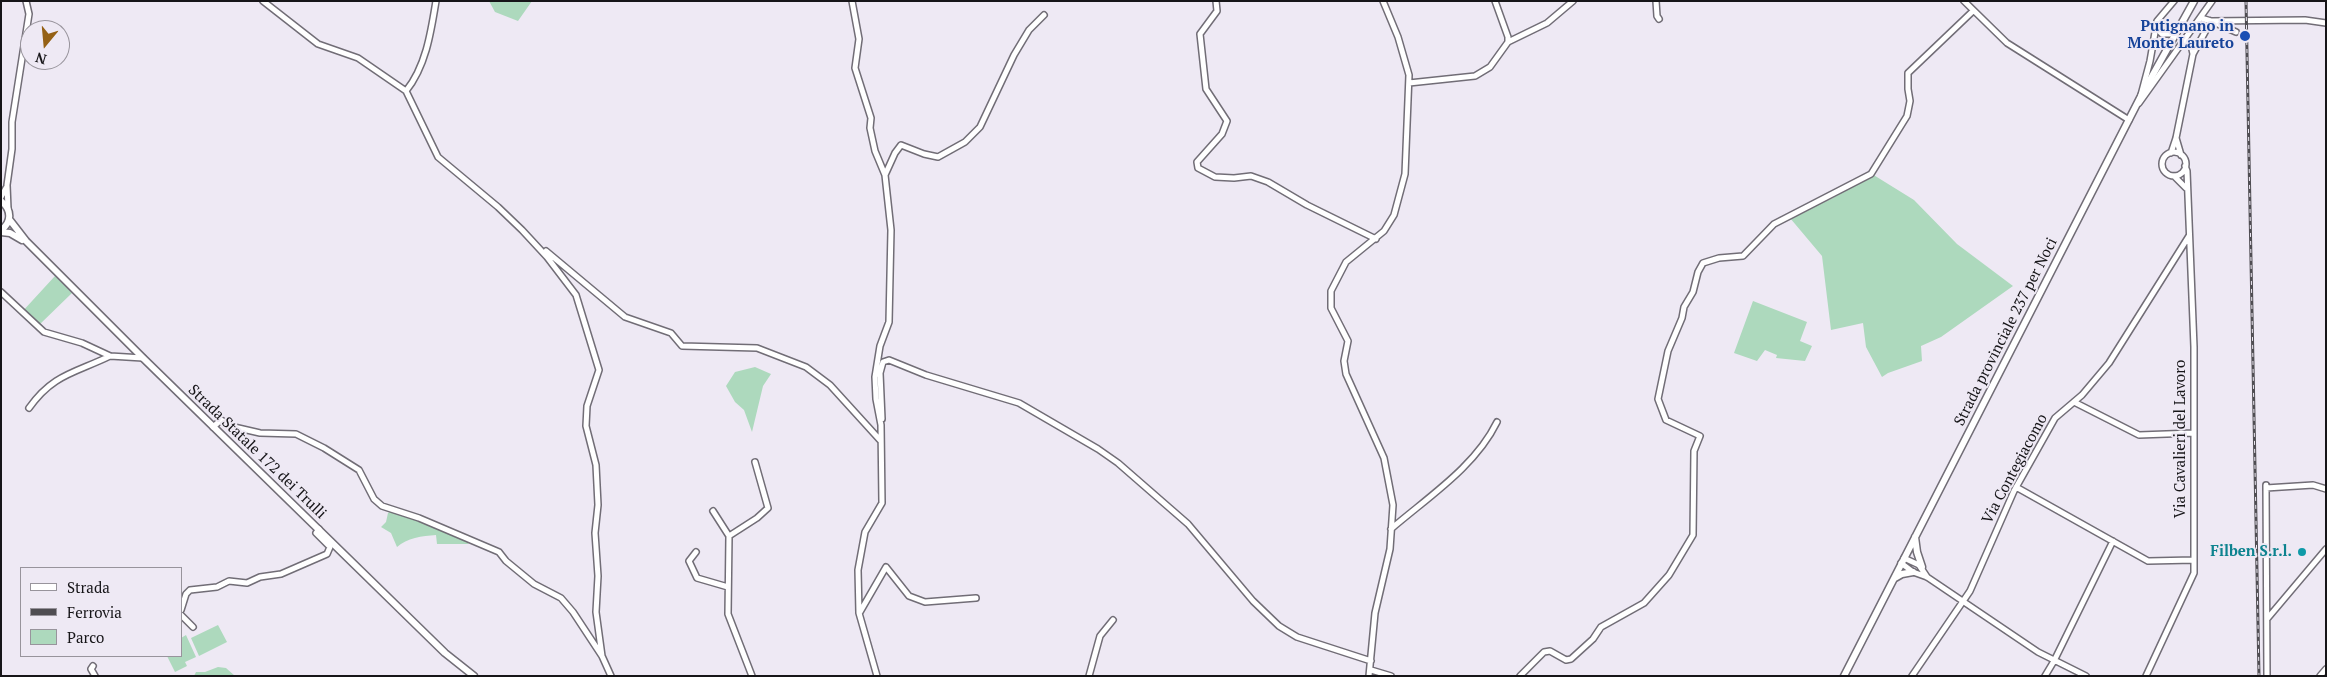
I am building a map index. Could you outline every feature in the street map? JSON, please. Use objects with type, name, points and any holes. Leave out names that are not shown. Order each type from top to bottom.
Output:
[{"type":"main road","name":"Strada provinciale 237 per Noci","points":[[1844,676],[2141,96],[2194,1]]},
{"type":"main road","points":[[1,201],[8,209],[9,219],[1,231]]},
{"type":"main road","name":"Strada Statale 172 dei Trulli","points":[[9,219],[26,242],[213,427],[445,653],[474,676]]},
{"type":"main road","name":"Strada Statale 172 dei Trulli","points":[[1,231],[10,233],[26,242]]},
{"type":"main road","points":[[1915,536],[1917,552],[1922,567]]},
{"type":"main road","points":[[1894,579],[1902,574],[1913,572]]},
{"type":"street","points":[[8,209],[12,122],[29,14],[26,1]]},
{"type":"street","points":[[263,1],[318,44],[358,58],[406,91],[438,157],[498,207],[528,236],[548,257],[576,295],[600,370],[587,406],[586,426],[596,465],[598,505],[595,532],[598,576],[596,612],[602,656]]},
{"type":"street","points":[[406,91],[420,70],[433,24],[436,1]]},
{"type":"street","points":[[851,1],[855,12],[859,39],[855,68],[871,118],[870,128],[875,151],[886,175],[891,230],[889,322],[880,346],[875,377],[876,399],[881,425]]},
{"type":"street","points":[[1216,1],[1216,11],[1200,34],[1206,89],[1227,121],[1222,134],[1197,162],[1198,168],[1215,177],[1234,178],[1251,176],[1268,182],[1307,205],[1376,239]]},
{"type":"street","points":[[1383,1],[1406,62],[1409,83],[1404,184],[1394,215],[1384,231],[1346,262],[1331,291],[1330,301],[1348,341],[1344,361],[1346,374],[1384,458],[1393,505],[1390,549],[1375,613],[1370,673],[1391,676]]},
{"type":"street","points":[[1495,1],[1508,42]]},
{"type":"street","points":[[1409,83],[1475,76],[1490,67],[1508,42],[1547,24],[1574,1]]},
{"type":"street","points":[[1656,1],[1656,16],[1659,19]]},
{"type":"street","points":[[1964,1],[2007,43],[2129,120]]},
{"type":"street","points":[[2141,96],[2150,61],[2155,28],[2160,16],[2174,1]]},
{"type":"street","points":[[2136,107],[2212,1]]},
{"type":"street","points":[[1520,676],[1544,652],[1550,651],[1566,660],[1571,659],[1593,639],[1601,627],[1644,603],[1669,574],[1693,534],[1694,451],[1700,436],[1666,420],[1658,400],[1668,351],[1703,263],[1720,258],[1744,256],[1774,224],[1870,174],[1907,116],[1910,101],[1908,73],[1973,11]]},
{"type":"street","points":[[886,175],[895,153],[901,145],[924,154],[938,156],[965,142],[980,127],[1014,55],[1029,30],[1044,16]]},
{"type":"street","points":[[2201,18],[2236,32]]},
{"type":"street","points":[[2211,21],[2305,20],[2326,23]]},
{"type":"street","points":[[2187,192],[2185,186],[2174,176],[2167,174],[2162,168],[2162,160],[2170,153],[2176,138],[2193,54],[2211,21]]},
{"type":"street","points":[[2155,28],[2162,34],[2175,34]]},
{"type":"street","points":[[2182,44],[2191,45],[2193,54]]},
{"type":"street","name":"Via Cavalieri del Lavoro","points":[[2146,676],[2194,573],[2194,347],[2187,170],[2176,138]]},
{"type":"street","points":[[2170,153],[2182,155]]},
{"type":"street","points":[[2174,176],[2182,173],[2185,166]]},
{"type":"street","points":[[1,197],[8,185]]},
{"type":"street","points":[[528,236],[625,317],[672,333],[682,346],[757,348],[806,367],[830,386],[880,440]]},
{"type":"street","name":"Via Contegiacomo","points":[[1912,676],[1970,591],[1998,523],[2054,418],[2074,402],[2096,380],[2189,236]]},
{"type":"street","points":[[1,292],[44,332],[82,343],[110,356],[143,358]]},
{"type":"street","points":[[29,408],[41,391],[63,376],[110,356]]},
{"type":"street","points":[[877,676],[859,613],[858,570],[866,532],[882,503],[880,440],[883,413],[880,373],[881,366],[885,360],[926,375],[1019,403],[1098,449],[1151,491],[1188,524],[1253,601],[1279,626],[1298,637],[1371,661]]},
{"type":"street","points":[[2074,402],[2138,435],[2194,432]]},
{"type":"street","points":[[213,427],[221,420],[234,427],[260,432],[296,434],[324,448],[359,470],[374,500],[382,506],[428,521],[499,552],[506,561],[534,584],[561,598],[602,656],[611,676]]},
{"type":"street","points":[[1391,529],[1423,504],[1481,448],[1497,422]]},
{"type":"street","points":[[729,536],[768,508],[755,462]]},
{"type":"street","points":[[2267,676],[2266,487],[2313,485],[2326,489]]},
{"type":"street","points":[[2016,488],[2148,561],[2194,560]]},
{"type":"street","points":[[713,511],[729,536],[728,614],[752,676]]},
{"type":"street","points":[[182,607],[186,594],[190,590],[217,587],[229,581],[242,583],[260,577],[281,574],[328,554],[330,548],[316,533],[319,530]]},
{"type":"street","points":[[2045,676],[2113,541]]},
{"type":"street","points":[[2267,619],[2326,549]]},
{"type":"street","points":[[696,552],[689,561],[697,578],[728,587]]},
{"type":"street","points":[[1902,561],[1916,562],[1922,567],[1927,578]]},
{"type":"street","points":[[1902,561],[1913,572],[1927,578],[2054,661],[2086,676]]},
{"type":"street","points":[[859,613],[886,568],[909,596],[925,602],[976,598]]},
{"type":"street","points":[[182,616],[193,627]]},
{"type":"street","points":[[1089,676],[1100,636],[1113,620]]},
{"type":"street","points":[[92,666],[91,669],[95,676]]},
{"type":"street","points":[[2320,676],[2326,669]]},
{"type":"green space","points":[[489,1],[532,1],[518,21],[495,12]]},
{"type":"green space","points":[[1872,174],[1914,200],[1957,244],[2013,286],[1941,337],[1921,346],[1922,361],[1882,377],[1866,347],[1863,323],[1831,330],[1822,256],[1790,218],[1833,198]]},
{"type":"green space","points":[[55,276],[72,293],[37,327],[21,313]]},
{"type":"green space","points":[[1753,301],[1807,322],[1800,341],[1812,346],[1805,361],[1776,358],[1777,355],[1765,350],[1757,361],[1734,353]]},
{"type":"green space","points":[[755,367],[771,374],[763,386],[752,432],[744,410],[735,402],[726,386],[735,372]]},
{"type":"green space","points":[[392,511],[471,540],[468,544],[437,544],[436,535],[431,535],[410,540],[397,547],[391,533],[381,527],[386,522],[388,513]]},
{"type":"green space","points":[[218,625],[227,642],[199,656],[191,638]]},
{"type":"green space","points":[[186,635],[196,657],[185,662],[187,666],[175,672],[168,657],[182,657],[182,637]]},
{"type":"green space","points":[[218,667],[226,668],[235,676],[194,676],[196,672],[205,672]]},
{"type":"railway","points":[[2246,1],[2259,676]]},
{"type":"place","name":"Putignano in Monte Laureto","points":[[2245,36]]},
{"type":"place","name":"Filben S.r.l.","points":[[2302,552]]}]
